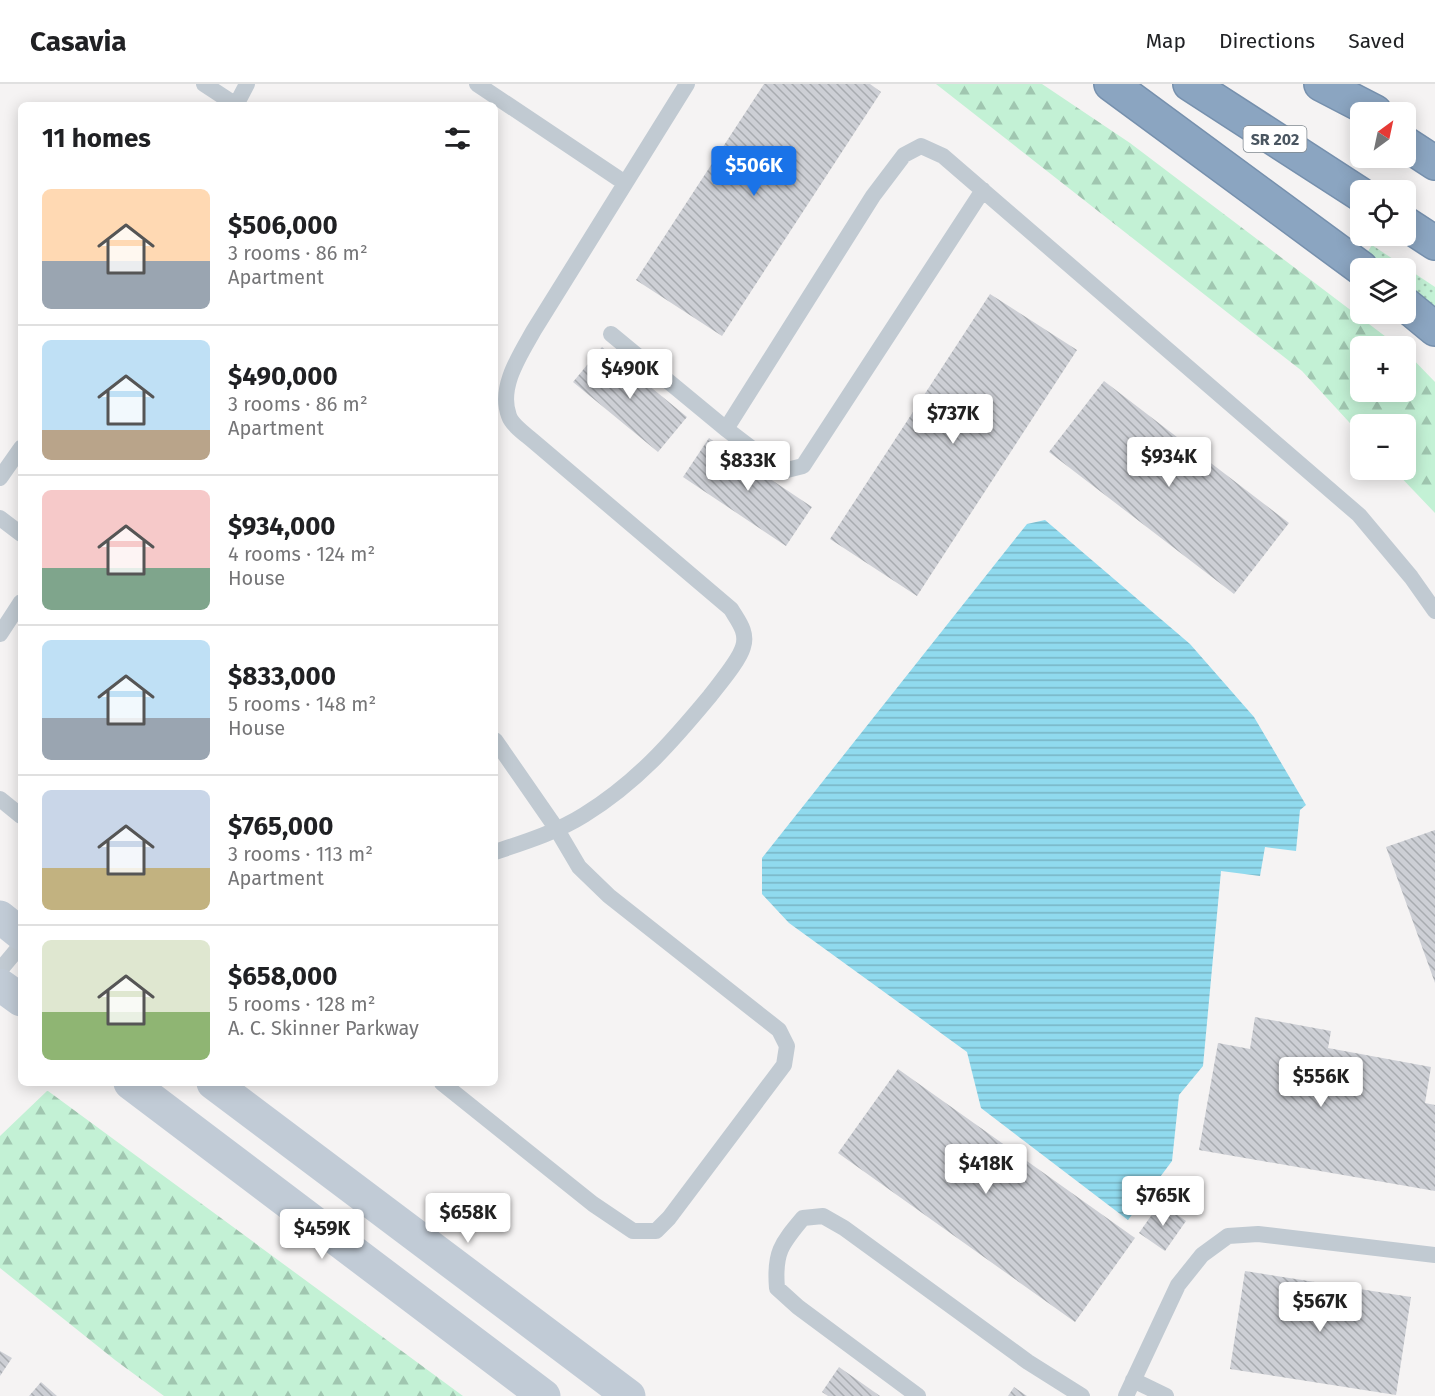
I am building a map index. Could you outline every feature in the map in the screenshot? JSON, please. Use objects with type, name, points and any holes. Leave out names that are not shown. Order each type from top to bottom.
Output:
[{"type":"highway","points":[[1111,84],[1350,260]]},
{"type":"highway","name":"SR 202","points":[[1190,84],[1350,188]]},
{"type":"highway","points":[[1312,84],[1350,109]]},
{"type":"highway","points":[[1321,84],[1356,102]]},
{"type":"highway","points":[[1416,134],[1435,144]]},
{"type":"highway","points":[[1416,151],[1435,163]]},
{"type":"highway","points":[[1416,231],[1435,243]]},
{"type":"highway","points":[[1416,313],[1435,329]]},
{"type":"main road","points":[[0,917],[18,932]]},
{"type":"main road","points":[[0,985],[18,998]]},
{"type":"main road","points":[[134,1086],[544,1396]]},
{"type":"main road","points":[[217,1086],[629,1396]]},
{"type":"lane","points":[[204,84],[231,102]]},
{"type":"lane","points":[[238,102],[247,84]]},
{"type":"lane","points":[[477,84],[626,183]]},
{"type":"lane","points":[[498,851],[530,840],[583,816],[629,783],[668,747],[725,678],[744,647],[743,628],[731,609],[532,440],[509,418],[506,397],[514,365],[687,84]]},
{"type":"lane","points":[[726,429],[873,196],[904,155],[921,146],[943,156],[1359,515],[1412,577],[1435,611]]},
{"type":"lane","points":[[611,334],[771,463],[788,470],[803,466],[983,190]]},
{"type":"lane","points":[[0,478],[18,452]]},
{"type":"lane","points":[[0,518],[18,532]]},
{"type":"lane","points":[[0,634],[18,607]]},
{"type":"lane","points":[[446,1086],[594,1204],[633,1231],[656,1231],[669,1218],[784,1065],[787,1046],[779,1030],[609,896],[579,867],[556,828],[498,744]]},
{"type":"lane","points":[[0,799],[18,814]]},
{"type":"lane","points":[[0,970],[18,949]]},
{"type":"lane","points":[[918,1396],[798,1307],[777,1288],[775,1265],[785,1239],[803,1218],[823,1215],[844,1228],[1028,1362],[1082,1396]]},
{"type":"lane","points":[[1126,1396],[1178,1284],[1202,1255],[1228,1236],[1258,1234],[1435,1255]]},
{"type":"lane","points":[[1134,1380],[1166,1396]]},
{"type":"green space","points":[[936,84],[1042,84],[1130,143],[1350,310],[1350,324],[1369,324],[1385,336],[1350,336],[1350,402],[1416,402],[1416,362],[1435,382],[1435,513],[1404,480],[1416,480],[1416,414],[1350,414],[1350,423],[1302,371]]},
{"type":"green space","points":[[1374,246],[1392,258],[1368,258],[1365,256]]},
{"type":"green space","points":[[1416,274],[1435,287],[1435,307],[1416,293]]},
{"type":"green space","points":[[47,1091],[463,1396],[164,1396],[0,1268],[0,1136]]},
{"type":"water","points":[[1045,520],[1190,644],[1254,717],[1306,805],[1300,810],[1296,851],[1265,847],[1260,876],[1221,871],[1203,1066],[1179,1095],[1172,1161],[1128,1220],[981,1108],[967,1052],[789,923],[762,894],[762,858],[1027,524]]},
{"type":"building","points":[[764,84],[870,84],[881,92],[722,336],[636,280]]},
{"type":"building","points":[[990,294],[1077,350],[917,596],[830,539]]},
{"type":"building","points":[[602,347],[687,417],[658,452],[573,382]]},
{"type":"building","points":[[1104,381],[1289,523],[1234,594],[1049,452]]},
{"type":"building","points":[[709,438],[812,507],[786,546],[683,477]]},
{"type":"building","points":[[1435,830],[1435,983],[1386,847]]},
{"type":"building","points":[[1255,1017],[1331,1031],[1328,1048],[1431,1067],[1425,1103],[1435,1105],[1435,1191],[1199,1150],[1218,1043],[1250,1049]]},
{"type":"building","points":[[898,1069],[1135,1238],[1075,1322],[838,1153]]},
{"type":"building","points":[[1160,1203],[1186,1221],[1165,1251],[1139,1233]]},
{"type":"building","points":[[1245,1271],[1411,1297],[1396,1395],[1230,1369]]},
{"type":"building","points":[[0,1351],[12,1358],[0,1376]]},
{"type":"building","points":[[839,1367],[880,1396],[828,1396],[822,1392]]},
{"type":"building","points":[[41,1382],[57,1396],[29,1396]]},
{"type":"building","points":[[1014,1387],[1027,1396],[1008,1396]]}]
